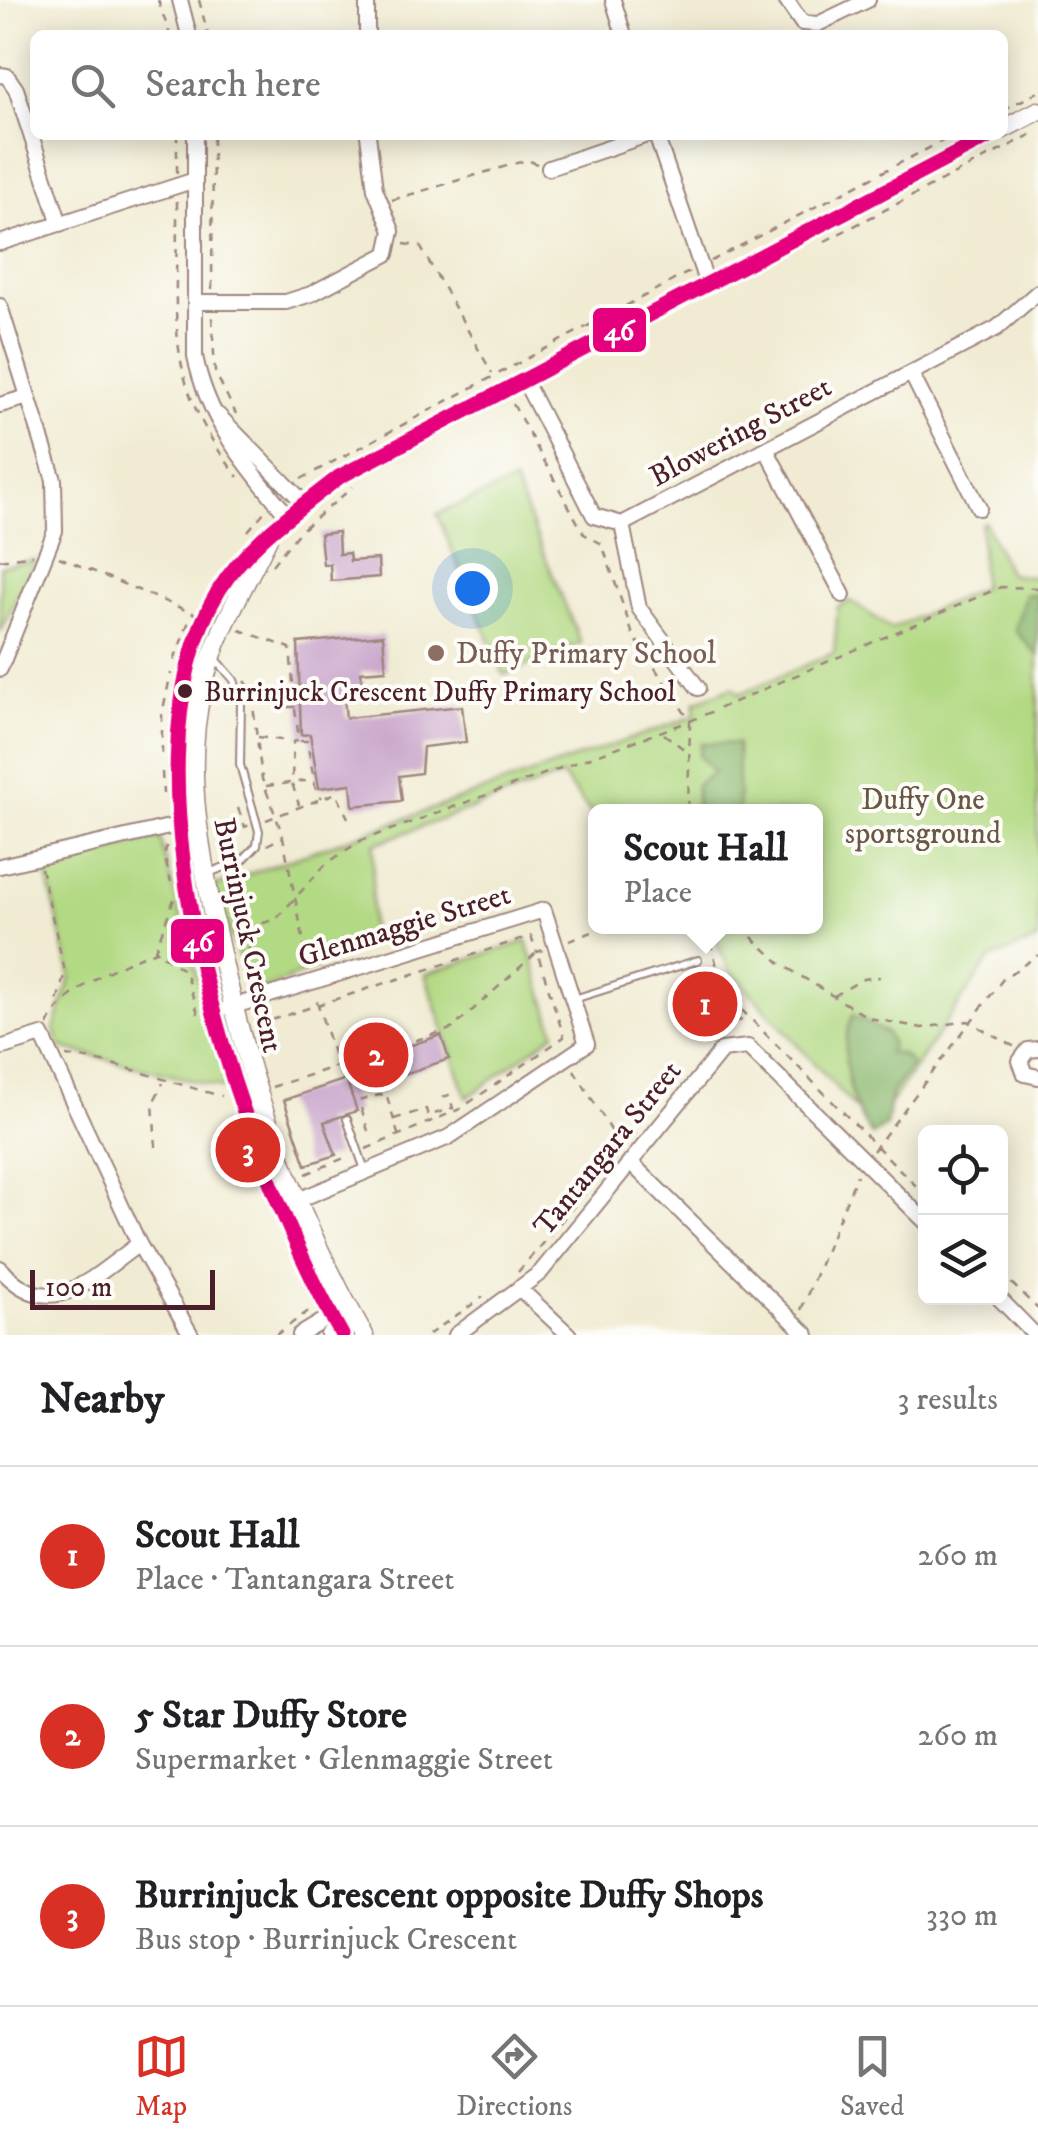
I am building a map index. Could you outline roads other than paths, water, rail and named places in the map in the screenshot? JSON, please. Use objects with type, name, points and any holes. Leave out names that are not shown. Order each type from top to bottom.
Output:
[{"type":"street","points":[[180,0],[188,30]]},
{"type":"street","points":[[367,0],[367,30]]},
{"type":"street","points":[[613,0],[622,30]]},
{"type":"street","points":[[786,0],[802,23],[818,24],[868,0]]},
{"type":"street","points":[[0,75],[7,76],[16,89],[30,132]]},
{"type":"street","points":[[1008,126],[1038,111]]},
{"type":"street","points":[[33,140],[60,224]]},
{"type":"street","points":[[195,140],[195,356],[210,408],[226,438],[288,516]]},
{"type":"street","points":[[195,302],[286,302],[310,294],[387,254],[392,231],[380,203],[369,140]]},
{"type":"street","points":[[548,168],[633,140]]},
{"type":"street","points":[[658,140],[704,275]]},
{"type":"street","name":"Burrinjuck Crescent","points":[[344,1325],[290,1203],[186,863],[201,692],[221,624],[268,538],[288,516],[339,477],[524,380],[704,275],[982,140]]},
{"type":"street","points":[[0,243],[195,180]]},
{"type":"street","name":"Blowering Street","points":[[622,524],[997,328],[1038,292]]},
{"type":"street","points":[[0,306],[54,480],[55,531],[50,552],[0,668]]},
{"type":"street","points":[[911,373],[979,508]]},
{"type":"street","points":[[524,380],[594,516],[622,524],[639,608],[666,650],[698,688]]},
{"type":"street","points":[[0,405],[28,397]]},
{"type":"street","points":[[210,408],[304,504]]},
{"type":"street","points":[[766,449],[843,596]]},
{"type":"street","name":"Burrinjuck Crescent","points":[[230,1007],[211,872],[188,823],[176,735],[190,659],[218,592],[245,552],[268,538]]},
{"type":"street","points":[[0,866],[188,823]]},
{"type":"street","name":"Glenmaggie Street","points":[[230,1007],[544,910],[586,1044],[449,1136],[365,1171]]},
{"type":"street","points":[[0,1048],[42,1035],[139,1244],[191,1335]]},
{"type":"street","name":"Tantangara Street","points":[[456,1335],[517,1282],[540,1273],[626,1156],[722,1050],[748,1048],[919,1215]]},
{"type":"street","points":[[1031,1051],[1022,1070],[1038,1076]]},
{"type":"street","points":[[626,1156],[807,1335]]},
{"type":"street","points":[[290,1203],[365,1171]]},
{"type":"street","points":[[0,1268],[17,1288],[40,1296],[70,1294],[139,1244]]},
{"type":"street","points":[[517,1282],[569,1335]]},
{"type":"street","points":[[1006,1305],[1035,1335]]},
{"type":"street","points":[[300,1335],[344,1325]]},
{"type":"lane","points":[[186,863],[211,872],[243,860],[257,846],[258,822],[240,765],[241,700],[228,670],[211,657],[190,659]]},
{"type":"lane","points":[[572,999],[698,960]]},
{"type":"lane","points":[[347,1119],[365,1171]]},
{"type":"place","name":"Duffy Primary School","points":[[436,653]]},
{"type":"place","name":"Burrinjuck Crescent Duffy Primary School","points":[[185,691]]},
{"type":"place","name":"Scout Hall","points":[[705,1004]]},
{"type":"place","name":"5 Star Duffy Store","points":[[376,1055]]},
{"type":"place","name":"Burrinjuck Crescent opposite Duffy Shops","points":[[248,1150]]},
{"type":"park label","name":"Duffy One sportsground","points":[[923,816]]}]
